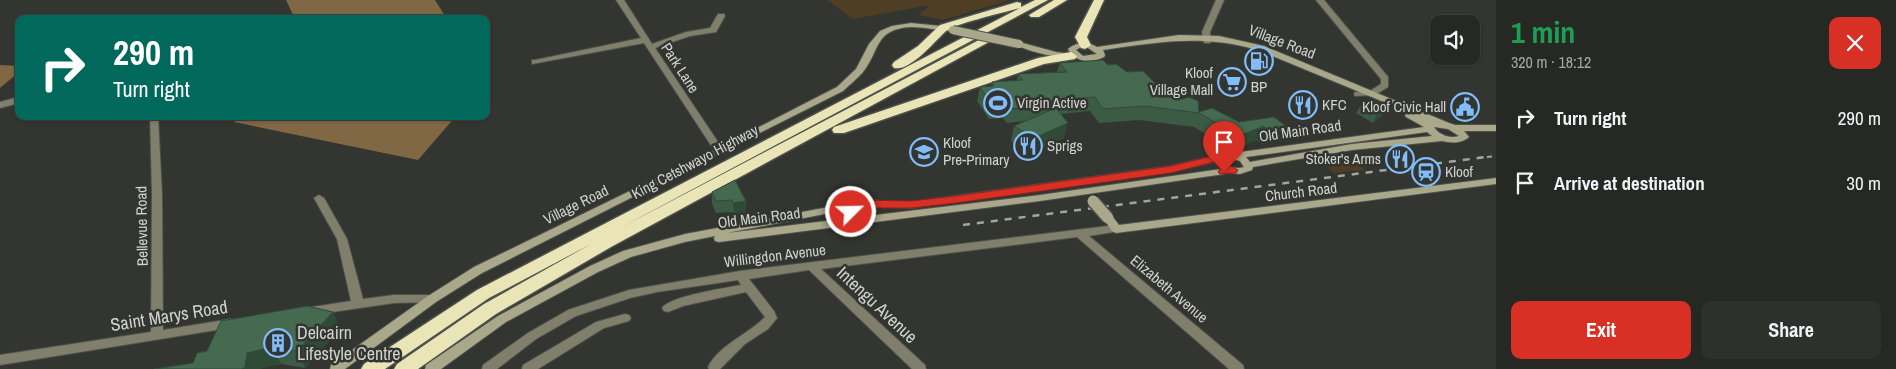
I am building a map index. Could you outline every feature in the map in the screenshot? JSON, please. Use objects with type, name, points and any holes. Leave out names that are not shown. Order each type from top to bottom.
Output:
[{"type":"highway","points":[[814,118],[914,55],[932,32],[1028,0]]},
{"type":"highway","name":"King Cetshwayo Highway","points":[[371,369],[438,322],[483,294],[814,118],[1043,0]]},
{"type":"highway","name":"King Cetshwayo Highway","points":[[404,369],[490,308],[605,243],[781,152],[1062,0]]},
{"type":"highway","points":[[1085,45],[1081,41],[1081,35],[1098,0]]},
{"type":"highway","points":[[781,152],[929,98],[1042,61],[1074,53]]},
{"type":"main road","name":"Village Road","points":[[336,369],[432,299],[478,270],[719,151],[844,86],[860,70],[873,44],[883,33],[905,26],[932,32]]},
{"type":"main road","points":[[948,28],[1055,54],[1074,53],[1085,45],[1099,52]]},
{"type":"main road","name":"Village Road","points":[[1207,39],[1247,49],[1358,94],[1429,127],[1442,138]]},
{"type":"main road","name":"Village Road","points":[[1074,53],[1093,59],[1099,52],[1207,39],[1249,44],[1450,126]]},
{"type":"main road","name":"Old Main Road","points":[[675,242],[685,238],[819,210],[870,203],[911,205],[1171,169],[1217,158],[1221,155],[1235,155],[1429,127],[1434,124],[1450,126]]},
{"type":"main road","points":[[1450,126],[1495,128]]},
{"type":"main road","points":[[1450,126],[1462,133],[1462,139],[1495,128]]},
{"type":"main road","name":"Old Main Road","points":[[431,369],[502,319],[594,269],[627,254],[675,242],[972,208],[1186,179],[1232,170],[1243,171],[1249,168],[1249,165],[1352,147],[1442,138],[1462,139]]},
{"type":"main road","points":[[1235,155],[1244,159],[1249,165]]},
{"type":"main road","points":[[1217,158],[1223,166],[1232,170]]},
{"type":"main road","name":"Church Road","points":[[1116,229],[1496,181]]},
{"type":"main road","points":[[1093,201],[1095,194],[1101,190]]},
{"type":"main road","points":[[1071,194],[1093,201],[1116,229]]},
{"type":"main road","points":[[854,206],[851,211],[852,215],[866,221]]},
{"type":"main road","points":[[819,210],[825,218],[838,224]]},
{"type":"main road","points":[[1108,218],[1132,228]]},
{"type":"street","name":"Park Lane","points":[[620,0],[719,151]]},
{"type":"street","points":[[1207,39],[1220,0]]},
{"type":"street","points":[[1320,0],[1385,79],[1385,85],[1372,93],[1358,94]]},
{"type":"street","points":[[535,62],[712,30],[721,16]]},
{"type":"street","points":[[0,105],[15,101]]},
{"type":"street","name":"Bellevue Road","points":[[154,120],[157,194],[157,335]]},
{"type":"street","points":[[319,198],[342,239],[358,304]]},
{"type":"street","name":"Willingdon Avenue","points":[[488,369],[532,336],[572,313],[629,294],[740,275],[1116,229]]},
{"type":"street","name":"Elizabeth Avenue","points":[[1079,233],[1238,369]]},
{"type":"street","name":"Intengu Avenue","points":[[811,266],[917,368]]},
{"type":"street","points":[[714,367],[745,338],[764,326],[771,318],[770,314],[740,275]]},
{"type":"street","points":[[668,308],[680,302],[750,287]]},
{"type":"street","points":[[299,313],[394,299],[432,299]]},
{"type":"street","points":[[528,369],[600,325],[625,318]]},
{"type":"street","name":"Saint Marys Road","points":[[0,360],[244,322]]},
{"type":"shaded area","points":[[286,0],[435,0],[444,15],[293,15]]},
{"type":"shaded area","points":[[827,0],[1010,0],[943,20],[919,15],[930,5],[853,19]]},
{"type":"shaded area","points":[[0,65],[15,66],[15,75],[0,88]]},
{"type":"shaded area","points":[[237,120],[453,120],[418,160],[234,122]]},
{"type":"shaded area","points":[[1352,159],[1365,170],[1334,173],[1322,162]]},
{"type":"building","points":[[1103,60],[1108,65],[1116,64],[1127,72],[1143,71],[1169,97],[1183,99],[1189,97],[1198,101],[1199,112],[1212,108],[1239,122],[1274,117],[1287,127],[1268,130],[1264,126],[1239,136],[1199,113],[1144,106],[1103,109],[1095,97],[1050,101],[1054,105],[1010,109],[1007,104],[992,105],[980,87],[994,86],[992,82],[1023,80],[1018,74],[1067,72],[1060,63]]},
{"type":"building","points":[[1370,99],[1388,106],[1377,115],[1361,105]]},
{"type":"building","points":[[1056,108],[1068,123],[1034,138],[1014,126]]},
{"type":"building","points":[[735,180],[746,201],[733,203],[732,200],[716,201],[712,192]]},
{"type":"building","points":[[307,306],[333,312],[297,351],[273,347],[247,353],[245,367],[242,369],[154,369],[193,363],[197,353],[207,351],[221,321]]},
{"type":"railway","points":[[1484,157],[1496,156]]},
{"type":"railway","points":[[963,225],[1484,157]]},
{"type":"railway","points":[[1477,158],[1484,157]]},
{"type":"place","name":"BP","points":[[1259,61]]},
{"type":"place","name":"Kloof Village Mall","points":[[1232,82]]},
{"type":"place","name":"Virgin Active","points":[[998,103]]},
{"type":"place","name":"KFC","points":[[1303,105]]},
{"type":"place","name":"Kloof Civic Hall","points":[[1465,107]]},
{"type":"place","name":"Sprigs","points":[[1028,146]]},
{"type":"place","name":"Kloof Pre-Primary","points":[[924,152]]},
{"type":"place","name":"Stoker's Arms","points":[[1400,159]]},
{"type":"place","name":"Kloof","points":[[1426,172]]},
{"type":"place","name":"Delcairn Lifestyle Centre","points":[[278,343]]},
{"type":"route","points":[[851,212],[854,206],[861,204],[911,205],[1171,169],[1217,158],[1219,164],[1232,170],[1224,172]]}]
